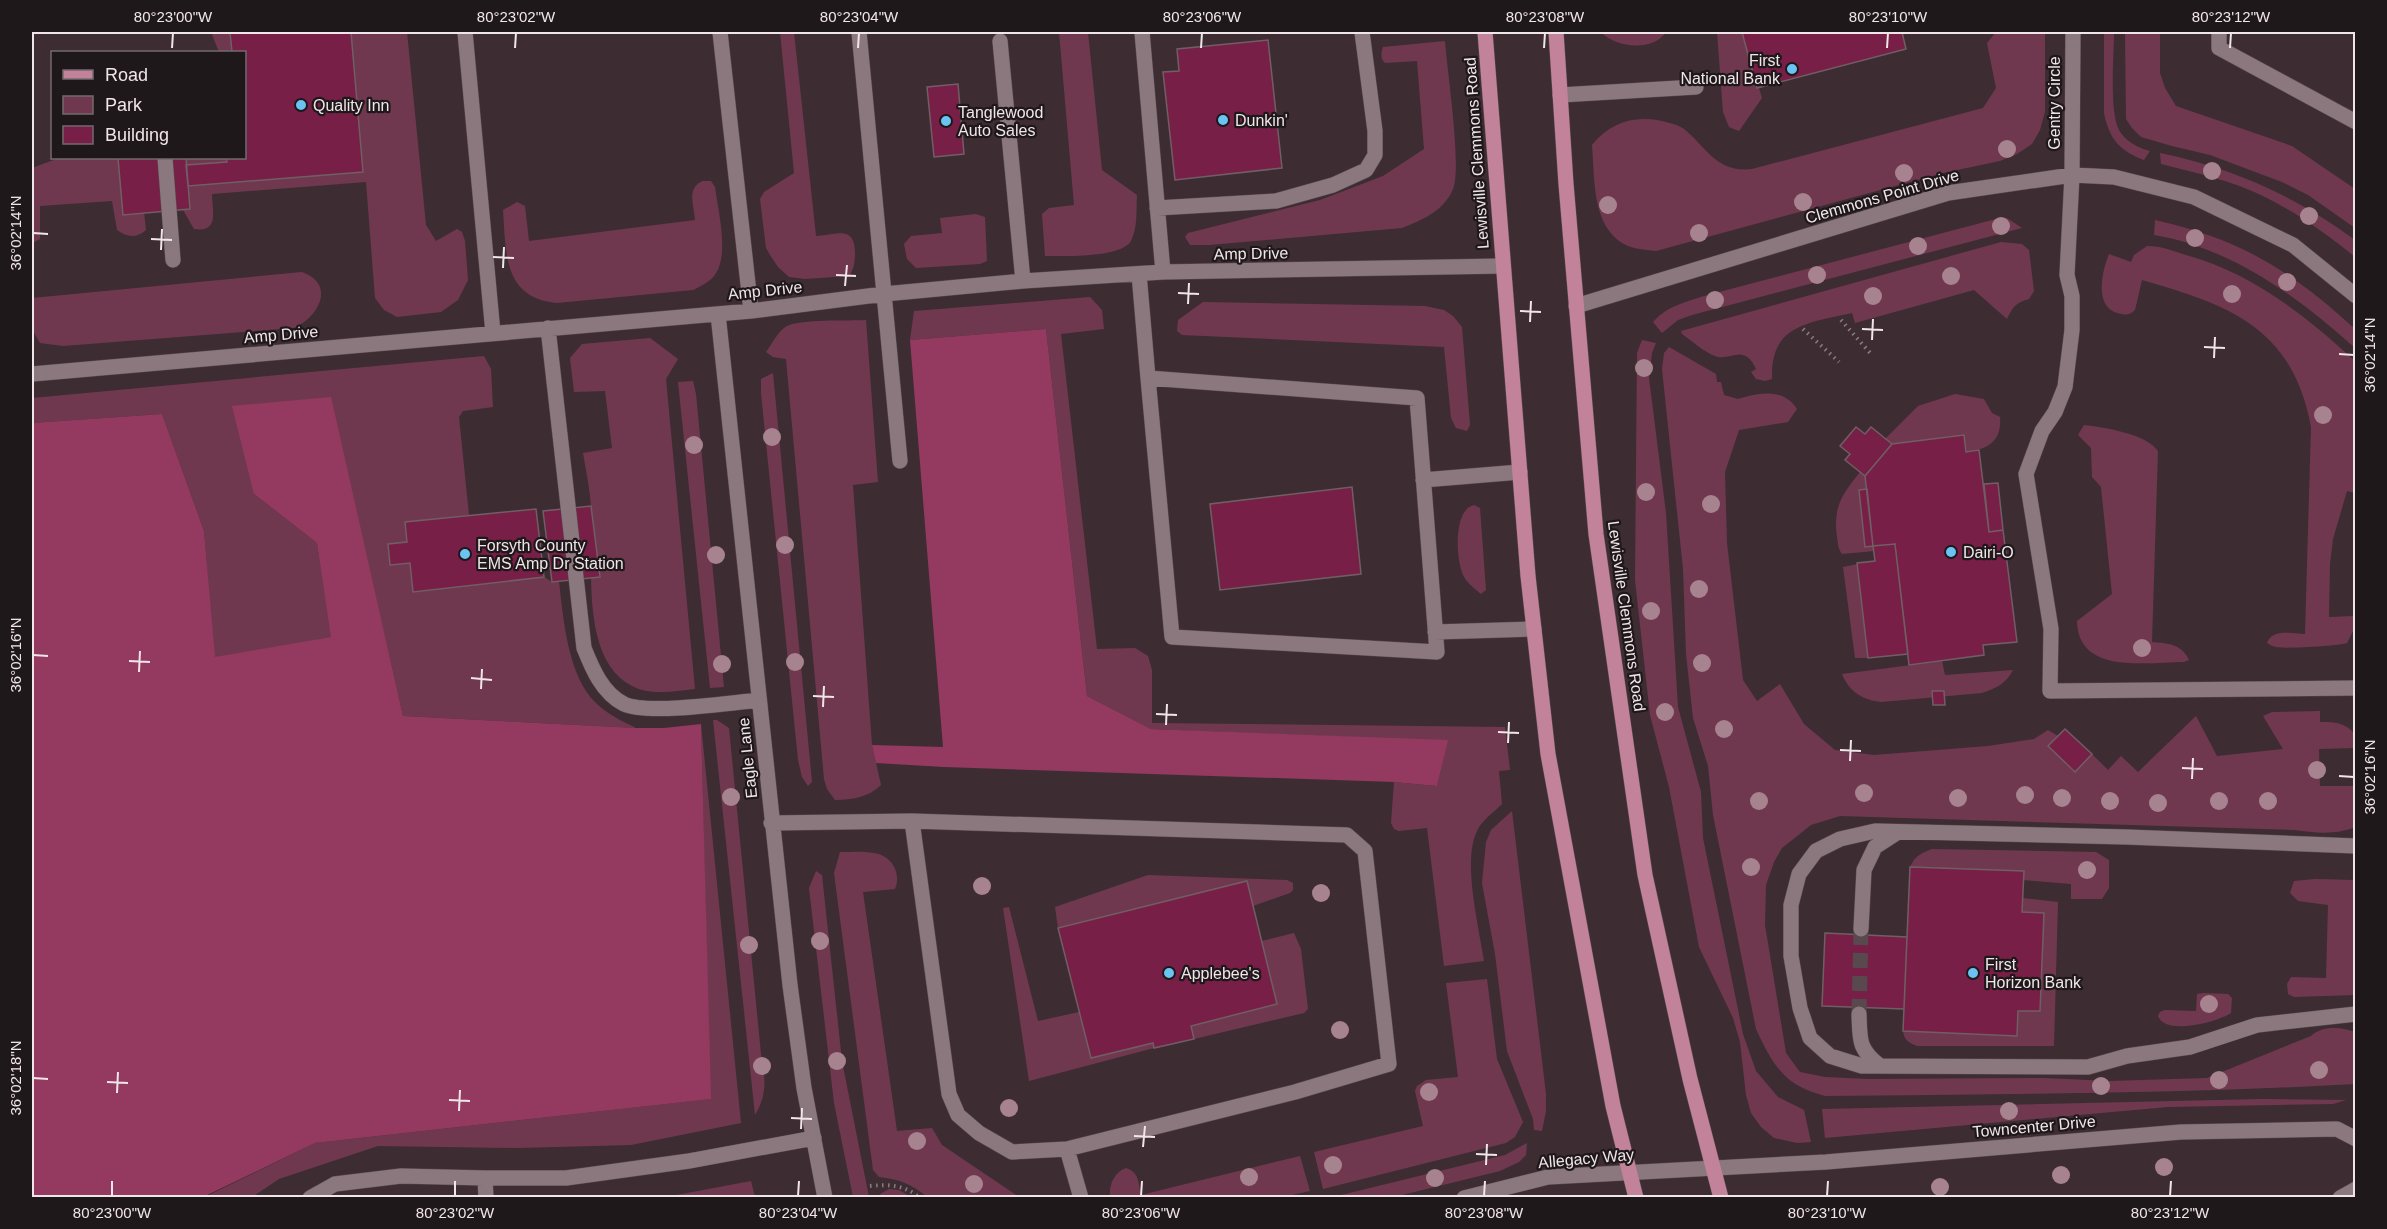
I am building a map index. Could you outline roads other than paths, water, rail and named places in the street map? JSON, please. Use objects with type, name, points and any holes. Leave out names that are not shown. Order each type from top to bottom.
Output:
[{"type":"main road","name":"Lewisville Clemmons Road","points":[[1485,32],[1520,472],[1548,754],[1612,1106],[1636,1197]]},
{"type":"main road","name":"Lewisville Clemmons Road","points":[[1556,32],[1576,306],[1596,534],[1645,875],[1690,1079],[1721,1197]]},
{"type":"street","points":[[465,32],[493,333]]},
{"type":"street","points":[[720,32],[751,311]]},
{"type":"street","points":[[859,32],[900,461]]},
{"type":"street","points":[[1142,32],[1163,272]]},
{"type":"street","points":[[1157,208],[1276,201],[1344,180],[1366,170],[1375,155],[1375,131],[1362,32]]},
{"type":"street","name":"Gentry Circle","points":[[2073,32],[2072,176],[2067,275],[2072,296],[2072,330],[2065,387],[2055,412],[2042,431],[2026,474],[2051,629],[2050,691],[2355,688]]},
{"type":"street","points":[[2219,32],[2219,48],[2355,122]]},
{"type":"street","points":[[1000,41],[1023,281]]},
{"type":"street","points":[[1560,95],[1696,87]]},
{"type":"street","points":[[165,159],[173,260]]},
{"type":"street","name":"Clemmons Point Drive","points":[[1576,306],[1948,193],[2072,176],[2115,177],[2194,197],[2292,245],[2355,296]]},
{"type":"street","name":"Amp Drive","points":[[32,374],[751,311],[884,294],[1023,281],[1163,272],[1503,266]]},
{"type":"street","points":[[1138,274],[1172,637],[1437,652],[1417,398],[1148,378]]},
{"type":"street","name":"Eagle Lane","points":[[718,314],[771,823],[804,1088],[825,1197]]},
{"type":"street","points":[[548,328],[584,648],[595,674],[607,690],[624,704],[651,708],[679,708],[759,700]]},
{"type":"street","points":[[1423,480],[1520,472]]},
{"type":"street","points":[[1435,632],[1534,629]]},
{"type":"street","points":[[771,823],[912,821],[1347,835],[1365,851],[1389,1064],[1294,1092],[1067,1149],[1012,1152],[979,1133],[958,1115],[949,1094],[912,821]]},
{"type":"street","points":[[2355,846],[2127,837],[1875,831],[1840,838],[1816,851],[1799,874],[1791,905],[1791,956],[1800,1008],[1810,1038],[1830,1056],[1862,1066],[2088,1067],[2127,1056],[2190,1047],[2257,1025],[2355,1014]]},
{"type":"street","points":[[1861,929],[1864,870],[1875,847],[1898,832]]},
{"type":"street","points":[[1859,1014],[1860,1037],[1865,1054],[1880,1066]]},
{"type":"street","name":"Towncenter Drive","points":[[1714,1168],[1826,1162],[2181,1132],[2337,1129],[2355,1139]]},
{"type":"street","points":[[310,1197],[335,1184],[401,1176],[566,1178],[689,1161],[814,1138]]},
{"type":"street","points":[[1067,1149],[1081,1197]]},
{"type":"street","name":"Allegacy Way","points":[[1464,1197],[1548,1177],[1714,1168]]},
{"type":"street","points":[[485,1178],[486,1197]]},
{"type":"street","points":[[2340,1197],[2355,1189]]},
{"type":"tunnel","points":[[1859,1014],[1861,929]]},
{"type":"place","name":"First National Bank","points":[[1792,69]]},
{"type":"place","name":"Quality Inn","points":[[301,105]]},
{"type":"place","name":"Dunkin'","points":[[1223,120]]},
{"type":"place","name":"Tanglewood Auto Sales","points":[[946,121]]},
{"type":"place","name":"Dairi-O","points":[[1951,552]]},
{"type":"place","name":"Forsyth County EMS Amp Dr Station","points":[[465,554]]},
{"type":"place","name":"Applebee's","points":[[1169,973]]},
{"type":"place","name":"First Horizon Bank","points":[[1973,973]]}]
